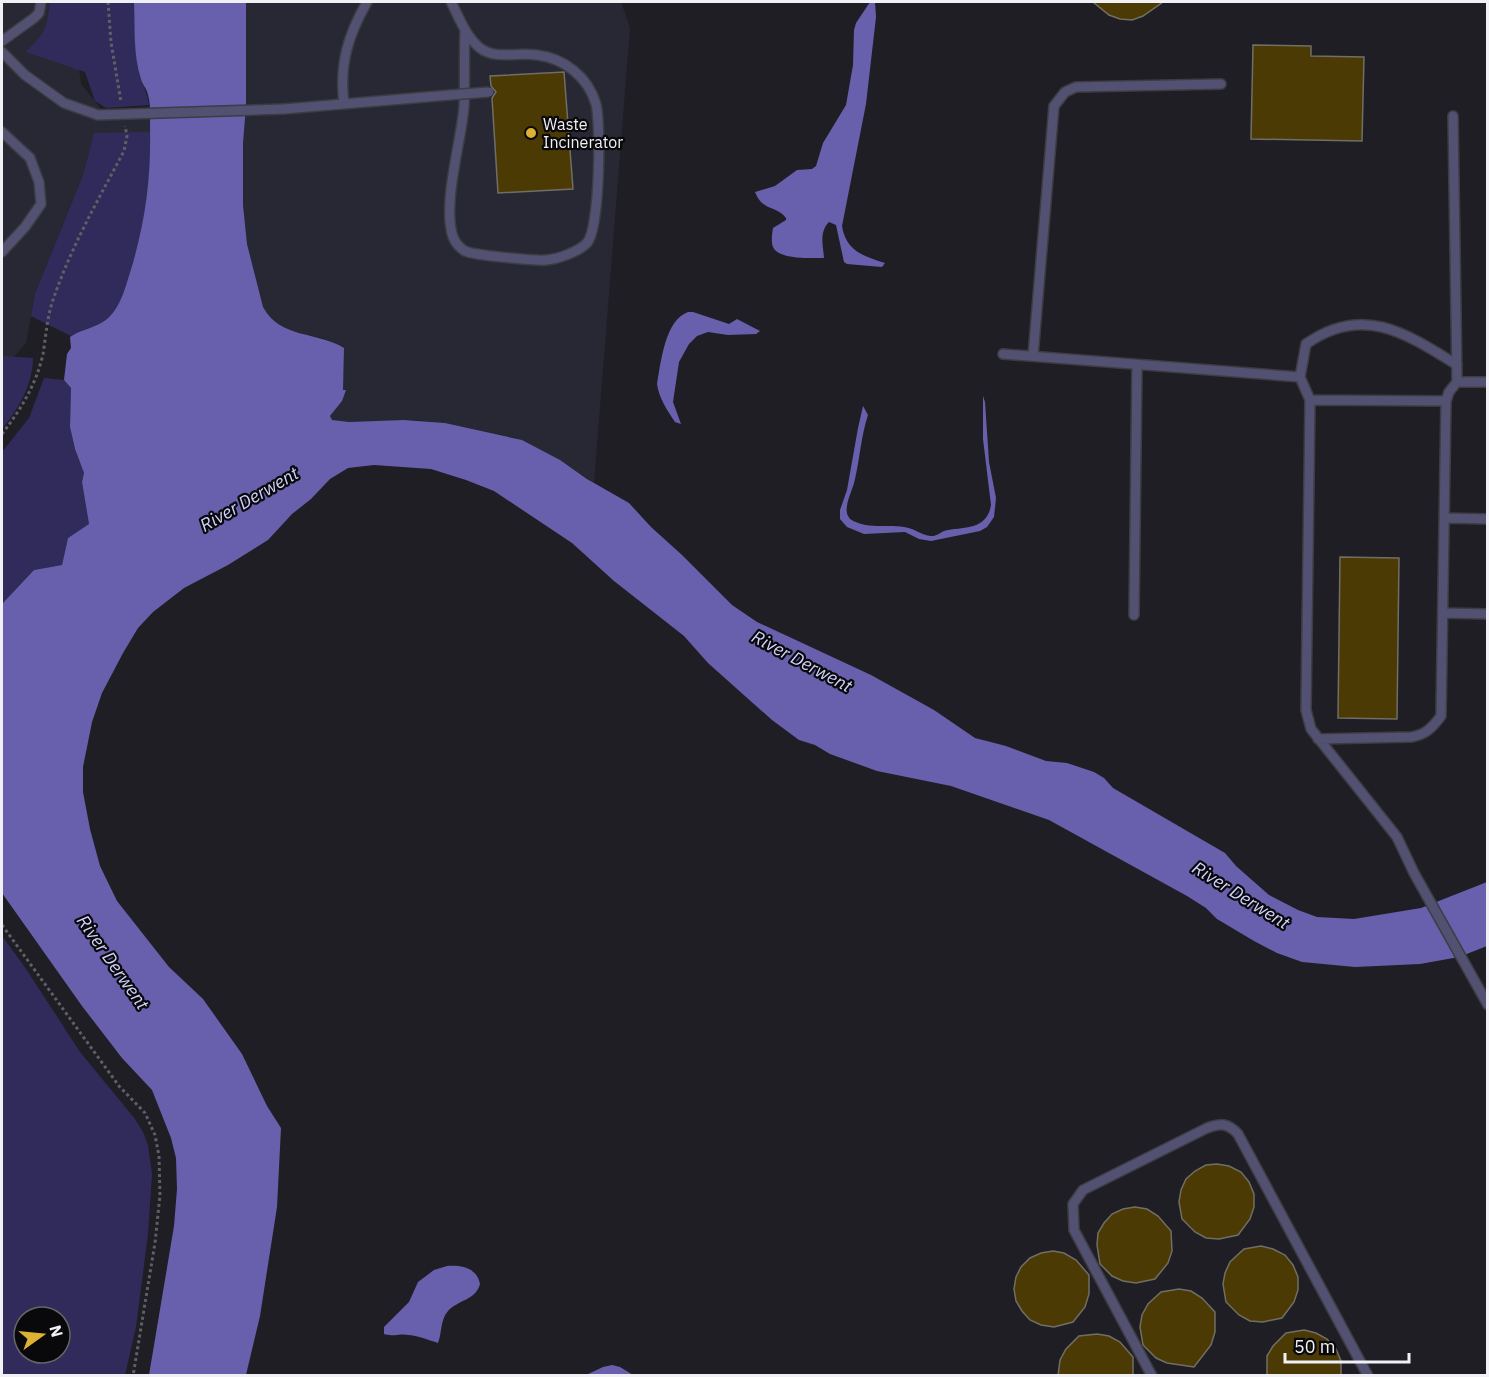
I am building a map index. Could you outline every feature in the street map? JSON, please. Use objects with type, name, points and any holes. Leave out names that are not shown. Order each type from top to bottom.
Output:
[{"type":"lane","points":[[2,40],[34,18],[39,13],[40,2]]},
{"type":"lane","points":[[344,104],[345,52],[353,26],[367,2]]},
{"type":"lane","points":[[452,2],[465,30],[480,49],[501,55],[537,55],[561,61],[579,75],[588,88],[596,105],[599,136],[597,212],[591,237],[578,250],[545,260],[465,251],[454,241],[450,203],[464,107],[465,30]]},
{"type":"lane","points":[[2,52],[25,75],[64,103],[98,115],[284,109],[489,92]]},
{"type":"lane","points":[[1033,356],[1054,106],[1065,92],[1076,87],[1221,84]]},
{"type":"lane","points":[[1318,739],[1411,737],[1421,735],[1432,728],[1441,716],[1443,705],[1446,401],[1449,392],[1457,382],[1453,116]]},
{"type":"lane","points":[[2,132],[30,158],[39,182],[41,204],[25,227],[2,252]]},
{"type":"lane","points":[[1457,365],[1412,337],[1386,328],[1342,326],[1322,333],[1306,344],[1300,377],[1310,400],[1306,710],[1311,729],[1318,739],[1397,837],[1414,873],[1488,1005]]},
{"type":"lane","points":[[1003,354],[1300,377]]},
{"type":"lane","points":[[1134,615],[1137,364]]},
{"type":"lane","points":[[1457,382],[1488,382]]},
{"type":"lane","points":[[1310,400],[1446,401]]},
{"type":"lane","points":[[1445,518],[1488,519]]},
{"type":"lane","points":[[1444,613],[1488,614]]},
{"type":"lane","points":[[1152,1376],[1074,1230],[1073,1204],[1083,1190],[1207,1128],[1223,1125],[1232,1127],[1238,1134],[1368,1376]]},
{"type":"path","points":[[108,2],[111,42],[123,112]]},
{"type":"path","points":[[2,434],[32,388],[42,355],[52,303],[76,240],[124,151],[127,136],[125,124]]},
{"type":"path","points":[[2,925],[119,1086],[146,1113],[155,1135],[159,1156],[159,1207],[133,1376]]},
{"type":"shaded area","points":[[2,2],[71,2],[81,84],[103,111],[246,106],[242,2],[621,2],[630,28],[594,483],[560,460],[522,440],[507,436],[445,423],[415,420],[349,422],[332,420],[330,417],[342,401],[344,348],[322,338],[291,331],[274,322],[266,314],[247,244],[243,205],[94,133],[83,175],[35,294],[26,343],[2,371]]},
{"type":"shaded area","points":[[50,2],[134,2],[137,59],[149,105],[106,108],[95,101],[85,72],[26,52],[44,30]]},
{"type":"shaded area","points":[[150,132],[148,186],[143,220],[128,279],[116,308],[104,321],[71,336],[31,316],[35,294],[83,175],[94,133]]},
{"type":"shaded area","points":[[2,356],[33,358],[24,396],[2,429]]},
{"type":"shaded area","points":[[44,378],[64,380],[71,388],[70,427],[84,473],[82,482],[89,524],[68,538],[62,565],[34,570],[2,604],[2,452],[29,418]]},
{"type":"shaded area","points":[[2,936],[80,1052],[135,1119],[148,1145],[152,1174],[148,1234],[136,1327],[125,1375],[2,1375]]},
{"type":"water","name":"River Derwent","points":[[134,2],[246,2],[243,205],[247,244],[263,307],[270,317],[289,330],[344,348],[343,390],[346,390],[342,401],[330,416],[332,420],[349,422],[404,420],[445,423],[522,440],[560,460],[587,479],[629,503],[732,605],[757,622],[871,675],[934,710],[975,738],[1006,746],[1046,761],[1067,763],[1094,772],[1104,778],[1113,788],[1225,853],[1236,866],[1269,895],[1298,910],[1317,917],[1354,919],[1421,908],[1487,882],[1487,946],[1459,957],[1420,964],[1355,967],[1302,962],[1277,953],[1217,919],[1206,908],[1187,896],[1049,820],[951,786],[877,771],[799,740],[772,720],[708,663],[684,636],[614,581],[572,543],[494,491],[431,469],[374,465],[348,468],[330,479],[268,540],[228,565],[184,588],[153,612],[138,628],[123,653],[102,693],[92,722],[83,767],[83,792],[100,866],[117,901],[169,967],[203,999],[242,1054],[267,1106],[281,1128],[277,1207],[260,1316],[246,1375],[149,1375],[174,1226],[177,1189],[176,1158],[171,1138],[152,1090],[122,1058],[82,1006],[2,893],[2,604],[34,570],[62,565],[68,538],[89,524],[82,482],[84,473],[70,427],[71,388],[64,380],[67,354],[71,348],[70,337],[98,324],[112,314],[125,287],[141,231],[150,163],[150,107],[138,70]]},
{"type":"water","points":[[870,2],[875,2],[876,17],[866,104],[842,226],[847,241],[852,247],[863,255],[885,263],[882,267],[844,262],[836,225],[829,222],[823,234],[824,258],[782,254],[773,247],[772,233],[773,228],[786,218],[762,203],[755,192],[775,186],[797,170],[812,169],[816,166],[823,143],[846,105],[853,65],[854,30]]},
{"type":"water","points":[[688,312],[729,324],[737,319],[760,331],[756,334],[728,335],[708,332],[697,336],[689,344],[679,362],[673,402],[681,424],[675,422],[666,408],[657,384],[669,332],[680,316]]},
{"type":"water","points":[[983,396],[989,462],[996,498],[994,517],[987,527],[980,531],[931,541],[919,539],[905,532],[864,534],[847,527],[840,519],[840,510],[847,490],[863,406],[868,415],[848,503],[847,515],[850,519],[870,526],[908,528],[932,536],[981,523],[989,513],[991,505],[983,439]]},
{"type":"water","points":[[447,1266],[458,1266],[472,1271],[476,1274],[480,1284],[471,1297],[452,1307],[445,1315],[438,1343],[402,1334],[384,1334],[384,1327],[409,1302],[418,1282],[434,1270]]},
{"type":"water","points":[[612,1365],[633,1375],[586,1375],[603,1367]]},
{"type":"building","points":[[1093,2],[1163,2],[1143,16],[1132,20],[1109,15]]},
{"type":"building","points":[[1253,45],[1311,46],[1311,56],[1364,57],[1362,141],[1251,139]]},
{"type":"building","name":"Waste Incinerator","points":[[564,72],[573,189],[498,193],[492,98],[496,92],[491,86],[490,76]]},
{"type":"building","points":[[1340,557],[1399,558],[1397,719],[1338,718]]},
{"type":"building","points":[[1206,1165],[1229,1166],[1241,1172],[1249,1182],[1254,1194],[1254,1207],[1250,1219],[1238,1235],[1219,1239],[1206,1238],[1195,1232],[1182,1219],[1179,1202],[1186,1179]]},
{"type":"building","points":[[1135,1207],[1147,1209],[1158,1216],[1171,1231],[1172,1251],[1168,1263],[1155,1279],[1136,1283],[1112,1276],[1100,1264],[1097,1245],[1098,1233],[1112,1214]]},
{"type":"building","points":[[1261,1246],[1285,1255],[1293,1265],[1298,1277],[1298,1290],[1294,1302],[1282,1318],[1263,1322],[1250,1321],[1239,1315],[1226,1302],[1223,1284],[1230,1262],[1244,1249]]},
{"type":"building","points":[[1053,1251],[1064,1253],[1076,1260],[1089,1275],[1089,1294],[1085,1307],[1073,1322],[1054,1327],[1030,1320],[1016,1301],[1014,1289],[1021,1267],[1030,1258]]},
{"type":"building","points":[[1179,1289],[1191,1291],[1202,1298],[1215,1312],[1215,1332],[1211,1345],[1194,1367],[1167,1363],[1156,1358],[1143,1345],[1140,1327],[1142,1315],[1148,1304],[1161,1292]]},
{"type":"building","points":[[1304,1330],[1327,1339],[1336,1349],[1341,1361],[1341,1376],[1267,1376],[1267,1356],[1273,1346],[1286,1333]]},
{"type":"building","points":[[1097,1334],[1109,1336],[1120,1342],[1133,1357],[1133,1376],[1058,1376],[1060,1360],[1066,1349],[1079,1336]]},
{"type":"place","name":"Waste Incinerator","points":[[531,133]]}]
